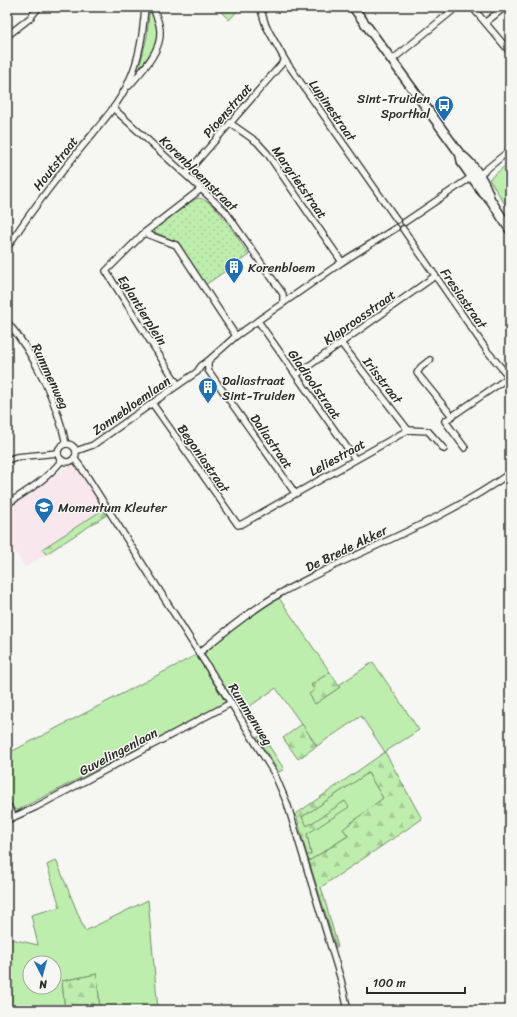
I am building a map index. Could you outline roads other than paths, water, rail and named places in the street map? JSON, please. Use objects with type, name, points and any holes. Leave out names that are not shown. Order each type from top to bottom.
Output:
[{"type":"street","points":[[7,36],[30,18],[39,7]]},
{"type":"street","name":"Houtstraat","points":[[7,248],[52,183],[113,108],[129,82],[137,61],[142,40],[145,7]]},
{"type":"street","name":"Houtstraat","points":[[123,92],[143,70],[158,48],[160,30],[153,7]]},
{"type":"street","name":"Lupinestraat","points":[[260,7],[266,26],[285,60],[397,220]]},
{"type":"street","points":[[353,7],[460,154],[468,159],[475,176],[488,190],[490,199],[510,230]]},
{"type":"street","points":[[392,60],[456,7]]},
{"type":"street","points":[[472,7],[510,52]]},
{"type":"street","points":[[486,22],[501,8]]},
{"type":"street","name":"Pioenstraat","points":[[186,174],[285,60]]},
{"type":"street","name":"Korenbloemstraat","points":[[113,108],[186,174],[224,211],[283,294]]},
{"type":"street","name":"Margrietstraat","points":[[230,123],[257,142],[267,153],[342,262]]},
{"type":"street","points":[[405,222],[400,219],[397,220],[394,225],[400,230],[403,229],[405,222],[475,176],[510,150]]},
{"type":"street","name":"Eglantierplein","points":[[178,385],[106,271],[144,233],[201,189]]},
{"type":"street","name":"Zonnebloemlaan","points":[[76,451],[93,445],[152,404],[197,372],[201,366],[236,336],[283,302],[396,228]]},
{"type":"street","name":"Fresiastraat","points":[[403,229],[488,352],[510,378],[452,416]]},
{"type":"street","points":[[144,233],[176,246],[236,336]]},
{"type":"street","name":"Klaproosstraat","points":[[296,375],[436,276]]},
{"type":"street","points":[[283,302],[283,294],[296,294]]},
{"type":"street","name":"Gladioolstraat","points":[[258,321],[355,459]]},
{"type":"street","name":"Rummenweg","points":[[7,322],[27,349],[38,368],[62,427],[66,444]]},
{"type":"street","name":"Irisstraat","points":[[341,343],[408,430]]},
{"type":"street","points":[[430,360],[421,366],[417,373],[452,416],[445,421],[465,448]]},
{"type":"street","points":[[208,361],[208,370]]},
{"type":"street","name":"Zonnebloemlaan","points":[[197,372],[208,370]]},
{"type":"street","name":"Daliastraat","points":[[208,370],[295,493]]},
{"type":"street","name":"Begoniastraat","points":[[152,404],[238,525]]},
{"type":"street","points":[[408,430],[428,431],[444,449]]},
{"type":"street","name":"Leliestraat","points":[[238,525],[408,430]]},
{"type":"street","points":[[66,444],[74,447],[76,451],[74,458],[70,461],[62,460],[58,453],[60,447],[66,444]]},
{"type":"street","points":[[7,460],[16,457],[58,453]]},
{"type":"street","name":"Rummenweg","points":[[74,458],[133,547],[199,654],[232,703],[274,773],[287,803],[341,980],[348,1010]]},
{"type":"street","points":[[7,504],[52,472],[62,460]]},
{"type":"street","name":"De Brede Akker","points":[[199,654],[251,612],[279,594],[465,501],[491,487],[510,473]]},
{"type":"street","name":"Guvelingenlaan","points":[[7,820],[14,818],[232,703]]},
{"type":"street","points":[[7,804],[14,818]]},
{"type":"place","name":"Sint-Truiden Sporthal","points":[[444,122]]},
{"type":"place","name":"Korenbloem","points":[[234,284]]},
{"type":"place","name":"Daliastraat Sint-Truiden","points":[[208,404]]},
{"type":"place","name":"Momentum Kleuter","points":[[44,524]]}]
